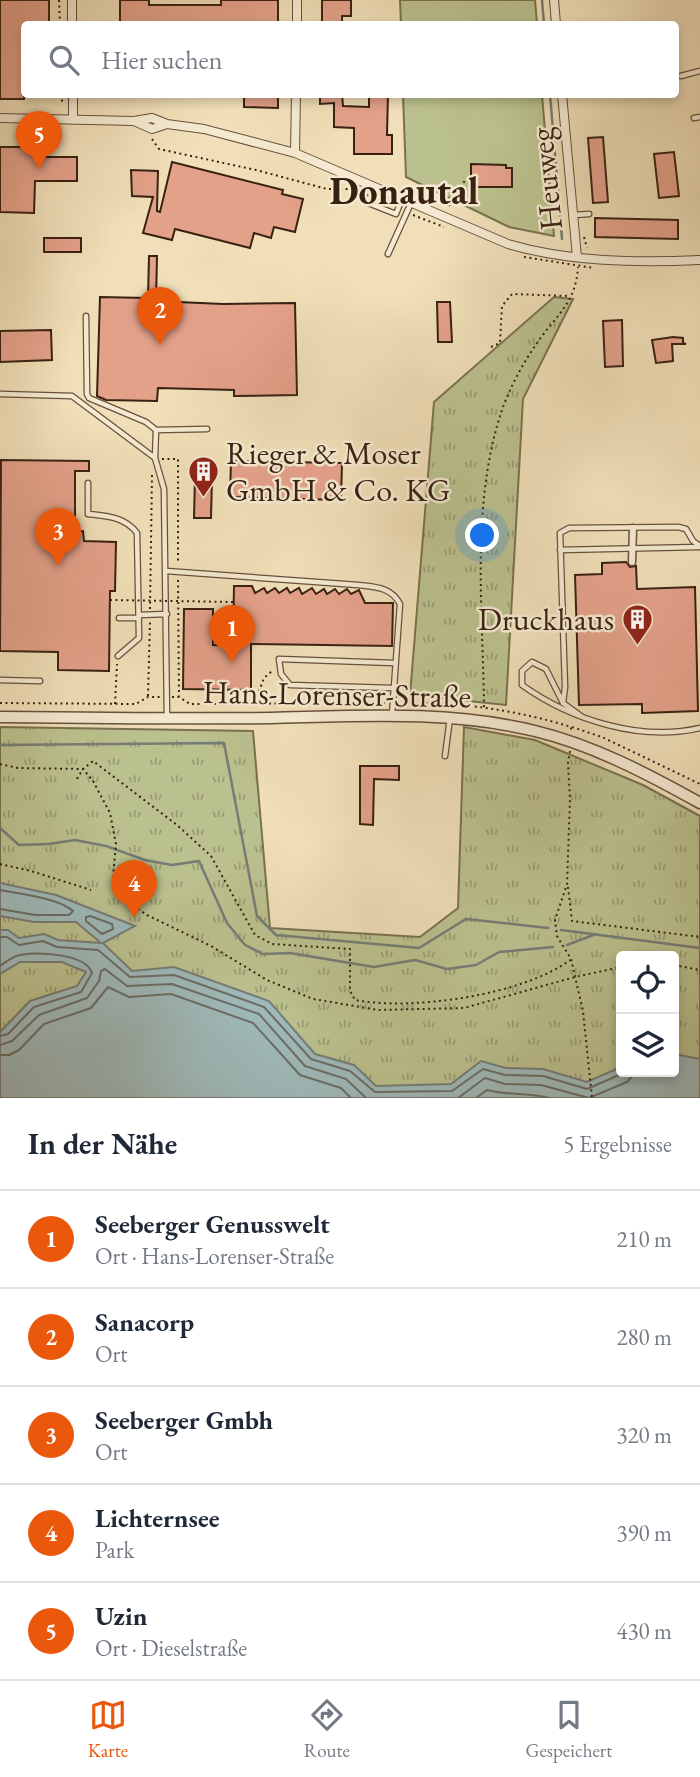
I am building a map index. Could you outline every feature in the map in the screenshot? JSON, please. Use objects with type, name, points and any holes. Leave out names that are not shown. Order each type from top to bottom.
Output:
[{"type":"street","points":[[72,0],[72,21]]},
{"type":"street","points":[[297,0],[297,21]]},
{"type":"street","points":[[554,0],[556,21]]},
{"type":"street","points":[[72,120],[73,98]]},
{"type":"street","points":[[295,153],[296,98]]},
{"type":"street","name":"Heuweg","points":[[562,98],[577,257]]},
{"type":"street","points":[[0,118],[134,121],[152,118],[167,124],[204,129],[295,153],[508,244],[546,254],[668,261],[700,260]]},
{"type":"street","points":[[632,562],[633,528]]},
{"type":"street","name":"Hans-Lorenser-Straße","points":[[0,717],[450,717],[507,725],[571,742],[609,756],[700,803]]},
{"type":"lane","points":[[681,76],[700,71]]},
{"type":"lane","points":[[368,203],[396,214],[402,199]]},
{"type":"lane","points":[[388,254],[411,202]]},
{"type":"lane","points":[[574,215],[589,214]]},
{"type":"lane","points":[[86,316],[89,398],[146,422],[156,430],[207,429]]},
{"type":"lane","points":[[0,394],[72,396],[155,458]]},
{"type":"lane","name":"Hans-Lorenser-Straße","points":[[156,430],[155,458],[164,489],[167,719]]},
{"type":"lane","points":[[88,483],[88,514],[117,517],[137,533],[139,638],[118,656]]},
{"type":"lane","points":[[563,703],[565,687],[560,533],[564,529],[678,527],[686,529],[700,547]]},
{"type":"lane","points":[[560,550],[700,547]]},
{"type":"lane","points":[[166,570],[383,588],[395,594],[400,604],[392,716]]},
{"type":"lane","points":[[119,618],[167,614]]},
{"type":"lane","points":[[393,688],[289,685],[279,667],[279,659],[394,663]]},
{"type":"lane","points":[[581,716],[563,703],[546,669],[532,662],[522,671],[523,685],[536,695],[581,716],[621,728],[656,731],[687,731],[700,728]]},
{"type":"lane","points":[[0,680],[40,681]]},
{"type":"lane","points":[[445,756],[450,717]]},
{"type":"path","points":[[60,0],[60,21]]},
{"type":"path","points":[[62,98],[62,103]]},
{"type":"path","points":[[449,206],[461,185],[471,175]]},
{"type":"path","points":[[484,708],[480,606],[486,472],[500,415],[514,382],[540,338],[562,313],[572,296],[577,285],[578,267]]},
{"type":"path","points":[[491,347],[500,343],[502,306],[512,294],[572,296]]},
{"type":"path","points":[[110,600],[234,602]]},
{"type":"path","points":[[114,705],[118,656]]},
{"type":"path","points":[[254,704],[264,678],[279,667]]},
{"type":"path","points":[[0,703],[114,705],[136,704],[148,697],[179,697],[190,704],[392,703],[484,708],[542,718],[602,737],[700,784]]},
{"type":"path","points":[[571,727],[567,884],[572,921],[700,937]]},
{"type":"path","points":[[77,779],[83,769],[93,761],[177,825],[211,856],[255,935],[272,944],[350,949],[352,955],[349,990],[355,1000]]},
{"type":"path","points":[[0,764],[19,768],[83,769],[93,781],[110,813],[116,844],[113,876],[120,895],[132,905],[267,979],[313,999],[378,1010],[464,1008],[575,977],[616,969]]},
{"type":"path","points":[[0,864],[91,890]]},
{"type":"path","points":[[567,884],[555,920],[557,936],[571,959],[575,977],[589,1051],[592,1098]]},
{"type":"path","points":[[346,1006],[355,1000],[390,1004],[430,1003],[463,997],[537,979],[550,974],[571,959]]},
{"type":"path","points":[[679,966],[700,970]]},
{"type":"green space","points":[[400,0],[535,0],[537,21],[401,21]]},
{"type":"green space","points":[[403,98],[542,98],[554,236],[509,227],[406,177]]},
{"type":"green space","points":[[554,297],[573,299],[523,399],[506,705],[410,695],[434,402]]},
{"type":"green space","points":[[0,727],[253,731],[270,928],[420,937],[458,908],[464,727],[535,740],[643,785],[700,816],[700,1098],[0,1098]]},
{"type":"water","points":[[0,883],[56,895],[135,926],[103,943],[132,971],[174,967],[269,1001],[315,1054],[354,1065],[376,1086],[451,1084],[481,1061],[506,1068],[543,1069],[587,1082],[616,1069],[616,1077],[679,1077],[679,1055],[700,1059],[700,1098],[0,1098],[0,1032],[30,1001],[77,986],[86,972],[62,962],[20,962],[0,974],[0,930],[8,930],[19,938],[44,934],[58,940],[101,943],[76,922],[34,922],[0,916]]},
{"type":"building","points":[[0,0],[49,0],[49,21],[21,21],[21,98],[24,99],[0,99]]},
{"type":"building","points":[[120,0],[149,0],[149,5],[221,5],[221,0],[278,0],[278,21],[120,21]]},
{"type":"building","points":[[322,0],[351,0],[351,16],[342,16],[342,21],[322,21]]},
{"type":"building","points":[[244,98],[278,98],[278,108],[244,107]]},
{"type":"building","points":[[320,98],[342,98],[343,106],[369,107],[369,98],[388,98],[387,135],[392,135],[392,154],[354,154],[354,128],[334,127],[334,103],[320,104]]},
{"type":"building","points":[[603,137],[608,202],[593,203],[588,138]]},
{"type":"building","points":[[0,147],[36,147],[36,157],[77,157],[77,181],[35,181],[34,213],[0,212]]},
{"type":"building","points":[[674,152],[679,196],[659,198],[654,154]]},
{"type":"building","points":[[172,162],[283,190],[282,194],[303,199],[295,232],[274,227],[271,238],[254,233],[250,248],[175,229],[172,240],[143,233],[153,197],[132,196],[131,170],[158,171],[157,211],[160,212]]},
{"type":"building","points":[[471,164],[506,165],[506,168],[512,168],[512,187],[471,187]]},
{"type":"building","points":[[595,218],[678,220],[678,239],[595,237]]},
{"type":"building","points":[[44,238],[81,238],[81,252],[44,252]]},
{"type":"building","points":[[149,256],[157,256],[156,301],[295,303],[297,395],[234,396],[234,390],[158,388],[157,401],[106,400],[97,396],[100,297],[148,298]]},
{"type":"building","points":[[437,302],[450,302],[452,342],[438,342]]},
{"type":"building","points":[[622,320],[623,366],[605,367],[603,321]]},
{"type":"building","points":[[51,330],[52,360],[0,362],[0,331]]},
{"type":"building","points":[[683,338],[683,343],[686,344],[672,344],[673,361],[656,363],[652,340]]},
{"type":"building","points":[[1,460],[89,461],[89,471],[75,471],[75,532],[83,531],[84,541],[116,542],[115,591],[110,591],[109,671],[58,670],[58,652],[0,651]]},
{"type":"building","points":[[231,461],[342,463],[341,500],[230,497]]},
{"type":"building","name":"Rieger & Moser GmbH & Co. KG","points":[[195,477],[212,477],[211,518],[194,518]]},
{"type":"building","name":"Druckhaus","points":[[626,562],[630,567],[636,566],[637,589],[695,587],[698,711],[642,713],[642,704],[579,705],[575,575],[602,574],[602,563]]},
{"type":"building","points":[[234,586],[252,586],[255,593],[264,588],[267,593],[275,588],[279,593],[287,588],[290,593],[299,588],[302,594],[312,588],[316,594],[324,589],[327,594],[335,589],[339,594],[347,589],[351,594],[359,590],[365,603],[393,603],[392,646],[251,644],[251,690],[183,689],[184,609],[213,609],[213,645],[233,645]]},
{"type":"building","points":[[360,766],[399,766],[399,780],[374,779],[373,825],[360,824]]},
{"type":"waterway","points":[[542,0],[544,21]]},
{"type":"waterway","points":[[550,98],[562,239]]},
{"type":"waterway","points":[[0,745],[224,743],[257,916],[276,935],[419,948],[466,919],[548,928]]},
{"type":"waterway","points":[[0,828],[19,845],[75,840],[172,865],[199,861],[227,923],[245,945],[263,954],[290,953],[374,967],[415,960],[447,969],[476,965],[499,952],[553,947]]},
{"type":"waterway","points":[[561,930],[700,948]]},
{"type":"waterway","points":[[567,945],[596,934]]},
{"type":"place","name":"Uzin","points":[[39,169]]},
{"type":"place","name":"Sanacorp","points":[[160,345]]},
{"type":"place","name":"Rieger & Moser GmbH & Co. KG","points":[[203,498]]},
{"type":"place","name":"Seeberger Gmbh","points":[[58,566]]},
{"type":"place","name":"Druckhaus","points":[[637,646]]},
{"type":"place","name":"Seeberger Genusswelt","points":[[232,663]]},
{"type":"place","name":"Lichternsee","points":[[134,918]]},
{"type":"district","name":"Donautal","points":[[404,190]]}]
